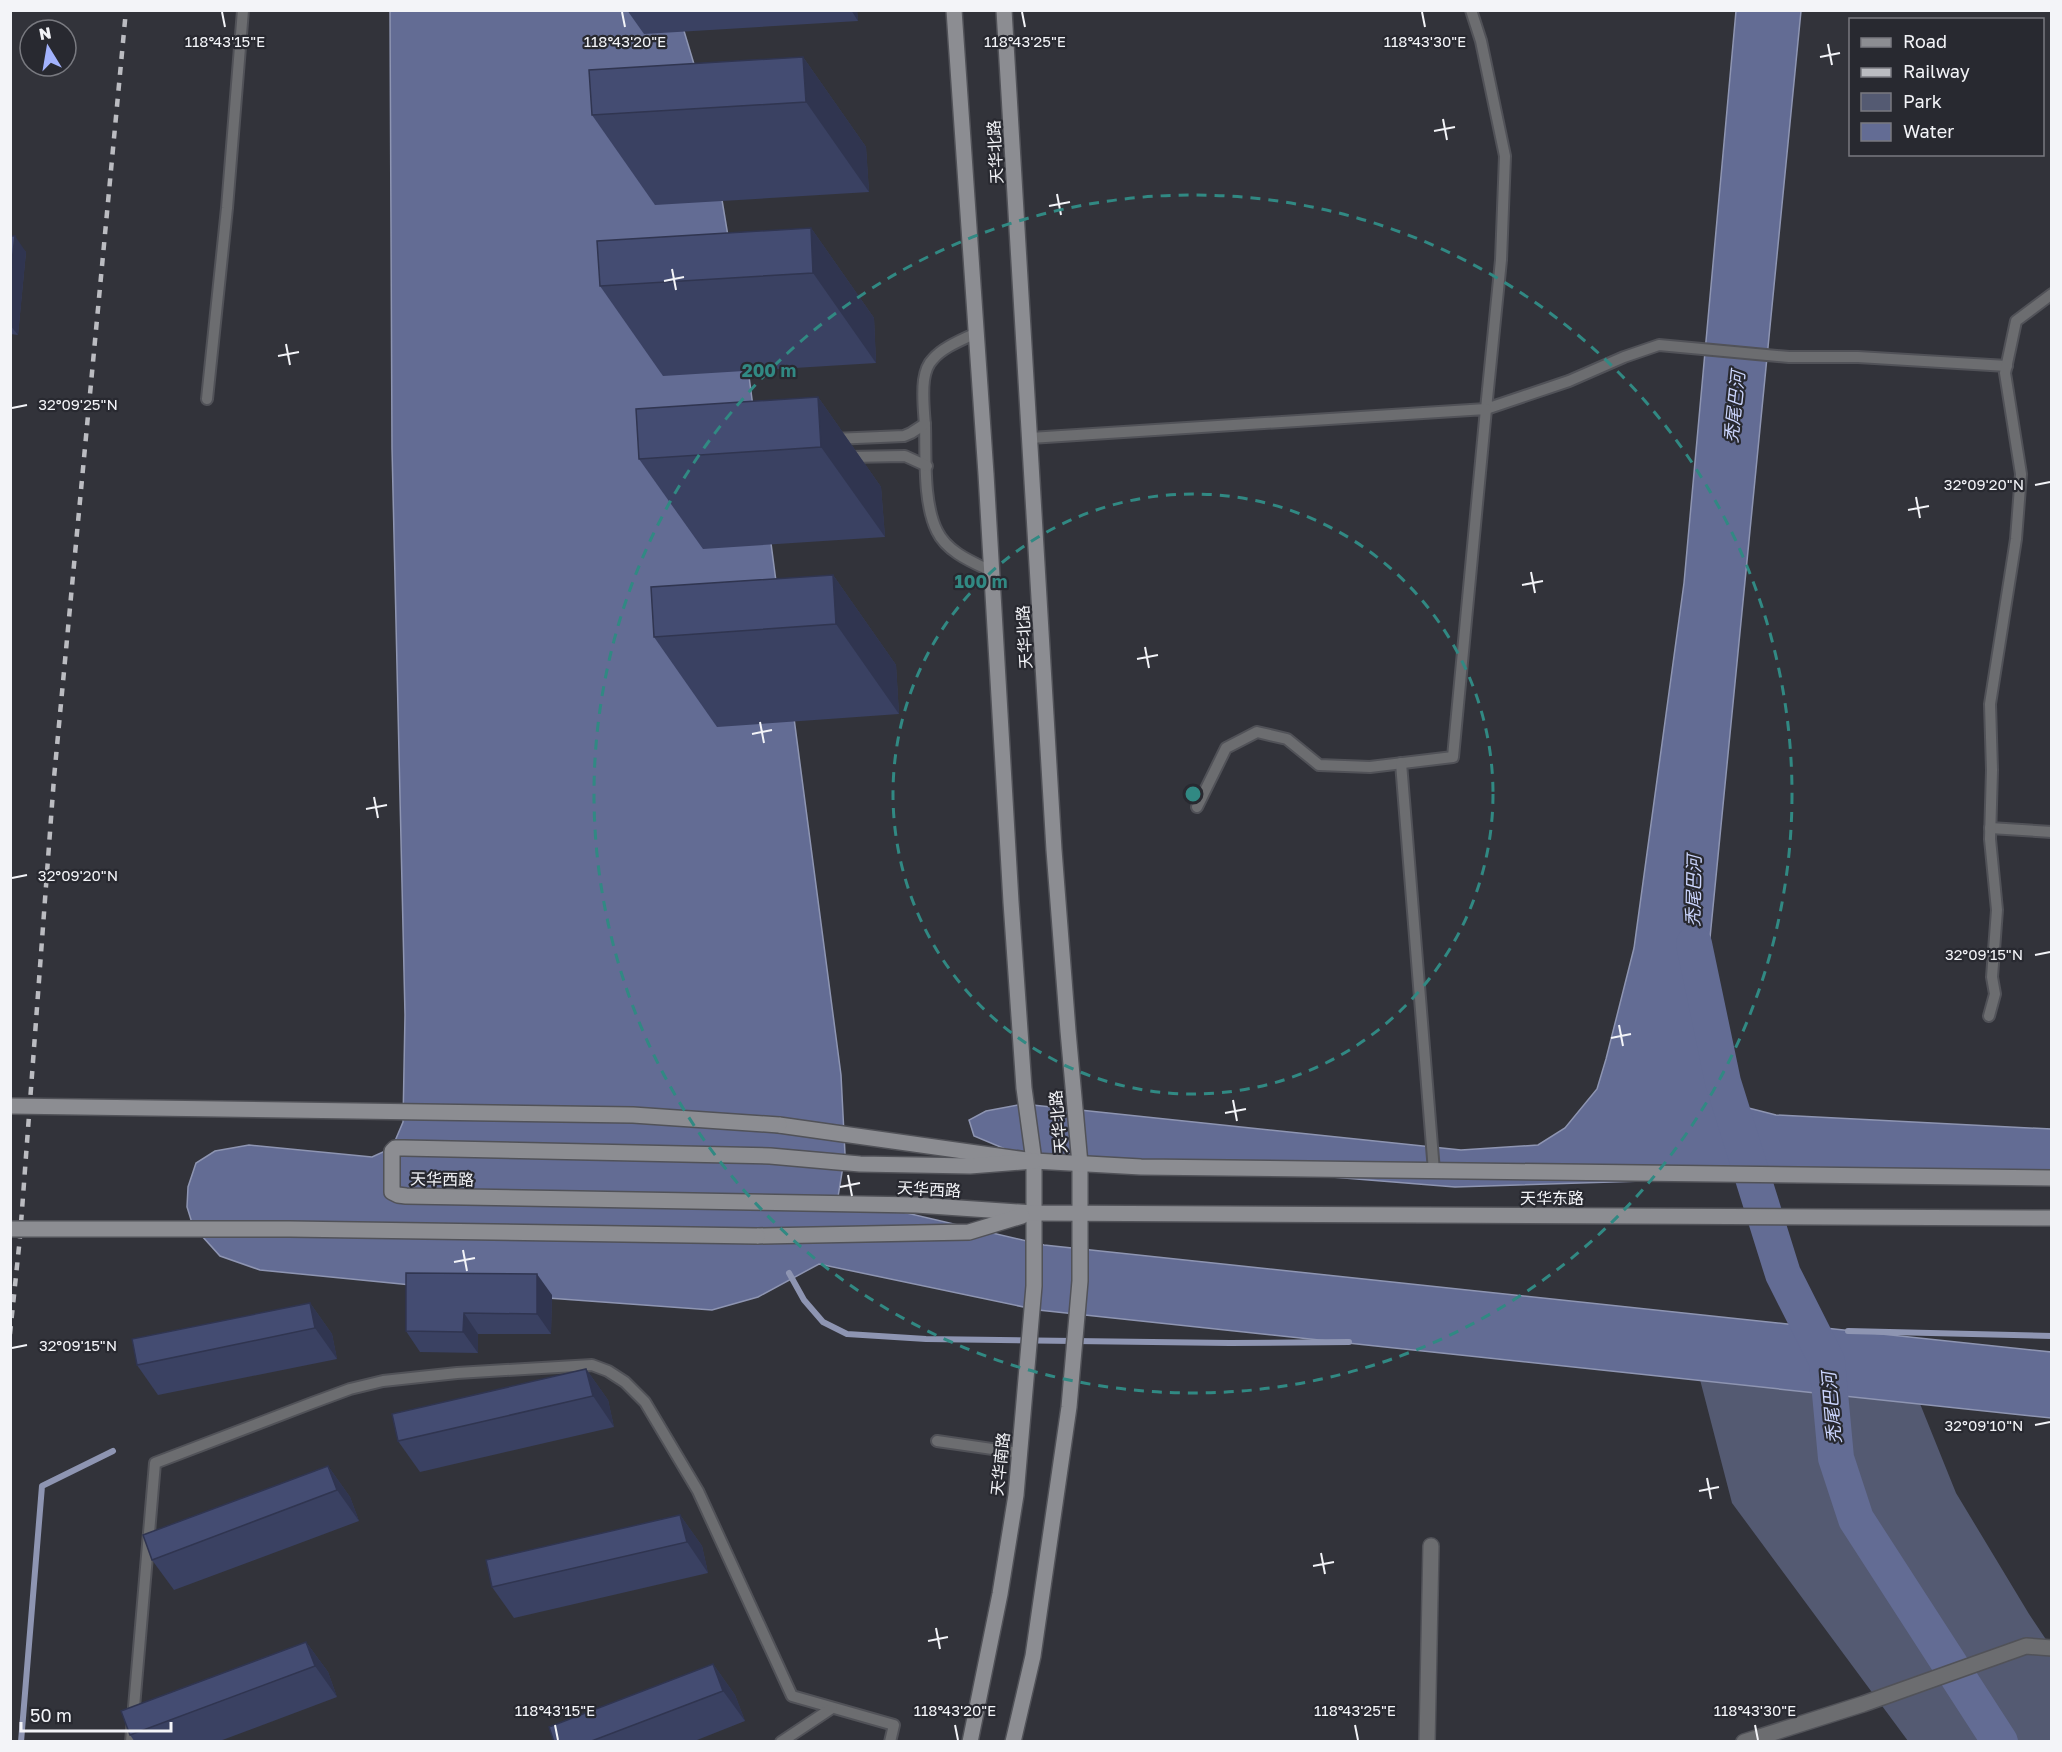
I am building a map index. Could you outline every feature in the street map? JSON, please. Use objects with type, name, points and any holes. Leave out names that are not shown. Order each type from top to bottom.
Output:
[{"type":"main road","name":"天华北路","points":[[954,10],[1024,1088],[1034,1161],[1035,1187]]},
{"type":"main road","name":"天华北路","points":[[1004,10],[1055,861],[1080,1164],[1080,1213]]},
{"type":"main road","name":"天华西路","points":[[10,1106],[633,1115],[779,1125],[1055,1163]]},
{"type":"main road","name":"天华西路","points":[[1034,1161],[970,1166],[871,1164],[770,1156],[395,1148],[391,1156],[391,1187],[392,1192],[398,1195],[916,1205],[1053,1213]]},
{"type":"main road","name":"天华东路","points":[[1055,1163],[1141,1167],[2052,1178]]},
{"type":"main road","name":"天华南路","points":[[970,1742],[1000,1594],[1016,1495],[1034,1286],[1035,1187]]},
{"type":"main road","name":"天华西路","points":[[10,1229],[290,1228],[757,1236],[969,1232],[1034,1213]]},
{"type":"main road","name":"天华东路","points":[[1053,1213],[2052,1218]]},
{"type":"main road","points":[[1013,1742],[1033,1656],[1069,1407],[1080,1281],[1080,1213]]},
{"type":"street","points":[[1426,1742],[1431,1546]]},
{"type":"street","points":[[1744,1742],[1863,1704],[2026,1646],[2052,1648]]},
{"type":"lane","points":[[207,399],[227,208],[243,10]]},
{"type":"lane","points":[[1197,807],[1226,748],[1257,732],[1287,739],[1319,765],[1370,767],[1453,757],[1501,260],[1505,156],[1481,41],[1471,10]]},
{"type":"lane","points":[[1989,1016],[1995,994],[1992,977],[1997,910],[1990,828],[1992,770],[1990,704],[2016,539],[2021,474],[2005,373],[2016,321],[2052,294]]},
{"type":"lane","points":[[976,333],[945,349],[933,359],[924,381],[927,466],[932,519],[938,533],[965,559],[991,571]]},
{"type":"lane","points":[[1030,438],[1486,409],[1569,381],[1624,357],[1659,345],[1693,346],[1789,357],[1858,357],[2007,366]]},
{"type":"lane","points":[[822,440],[904,436],[925,424]]},
{"type":"lane","points":[[832,458],[905,456],[927,466]]},
{"type":"lane","points":[[1401,763],[1434,1171]]},
{"type":"lane","points":[[1990,828],[2052,832]]},
{"type":"lane","points":[[131,1742],[155,1463],[350,1389],[383,1382],[457,1373],[592,1365],[608,1371],[625,1382],[645,1402],[698,1491],[792,1696],[894,1725],[890,1742]]},
{"type":"lane","points":[[937,1441],[1020,1453]]},
{"type":"lane","points":[[781,1742],[832,1708]]},
{"type":"green space","points":[[1904,1364],[1956,1493],[2051,1647],[2051,1741],[1908,1741],[1732,1503],[1697,1368]]},
{"type":"water","points":[[390,11],[678,11],[706,104],[740,308],[841,1075],[845,1154],[838,1197],[1044,1245],[2051,1352],[2051,1418],[1038,1310],[819,1264],[758,1297],[712,1310],[534,1297],[260,1270],[220,1256],[193,1226],[187,1207],[188,1187],[196,1163],[215,1151],[249,1145],[372,1157],[392,1148],[403,1122],[405,1015],[392,448]]},
{"type":"water","points":[[1736,11],[1801,11],[1703,1009],[1705,1067],[1729,1103],[1776,1115],[2051,1129],[2051,1184],[1865,1174],[1455,1187],[1010,1151],[974,1136],[969,1120],[986,1111],[1023,1104],[1461,1150],[1538,1145],[1565,1128],[1597,1089],[1634,948],[1684,583]]},
{"type":"building","points":[[803,57],[806,102],[592,115],[589,70]]},
{"type":"building","points":[[811,228],[813,273],[600,286],[597,241]]},
{"type":"building","points":[[10,236],[15,236],[10,278]]},
{"type":"building","points":[[818,397],[821,447],[639,459],[636,409]]},
{"type":"building","points":[[833,575],[836,624],[654,637],[651,587]]},
{"type":"building","points":[[406,1273],[537,1274],[537,1314],[464,1313],[463,1332],[406,1331]]},
{"type":"building","points":[[310,1303],[315,1328],[137,1365],[132,1339]]},
{"type":"building","points":[[586,1369],[593,1396],[398,1441],[392,1414]]},
{"type":"building","points":[[328,1466],[337,1490],[152,1560],[143,1535]]},
{"type":"building","points":[[680,1515],[687,1542],[492,1587],[486,1560]]},
{"type":"building","points":[[306,1642],[315,1666],[130,1735],[121,1711]]},
{"type":"building","points":[[713,1664],[723,1691],[589,1742],[554,1742],[549,1727]]},
{"type":"waterway","name":"秃尾巴河","points":[[1694,944],[1723,1082],[1783,1274],[1827,1361],[1836,1458],[1856,1519],[2000,1742]]},
{"type":"waterway","points":[[789,1273],[804,1300],[823,1322],[847,1334],[926,1339],[1230,1343],[1349,1342]]},
{"type":"waterway","points":[[1848,1331],[2052,1336]]},
{"type":"waterway","points":[[21,1742],[42,1486],[113,1451]]},
{"type":"railway","points":[[10,1334],[20,1237],[54,778],[126,10]]}]
